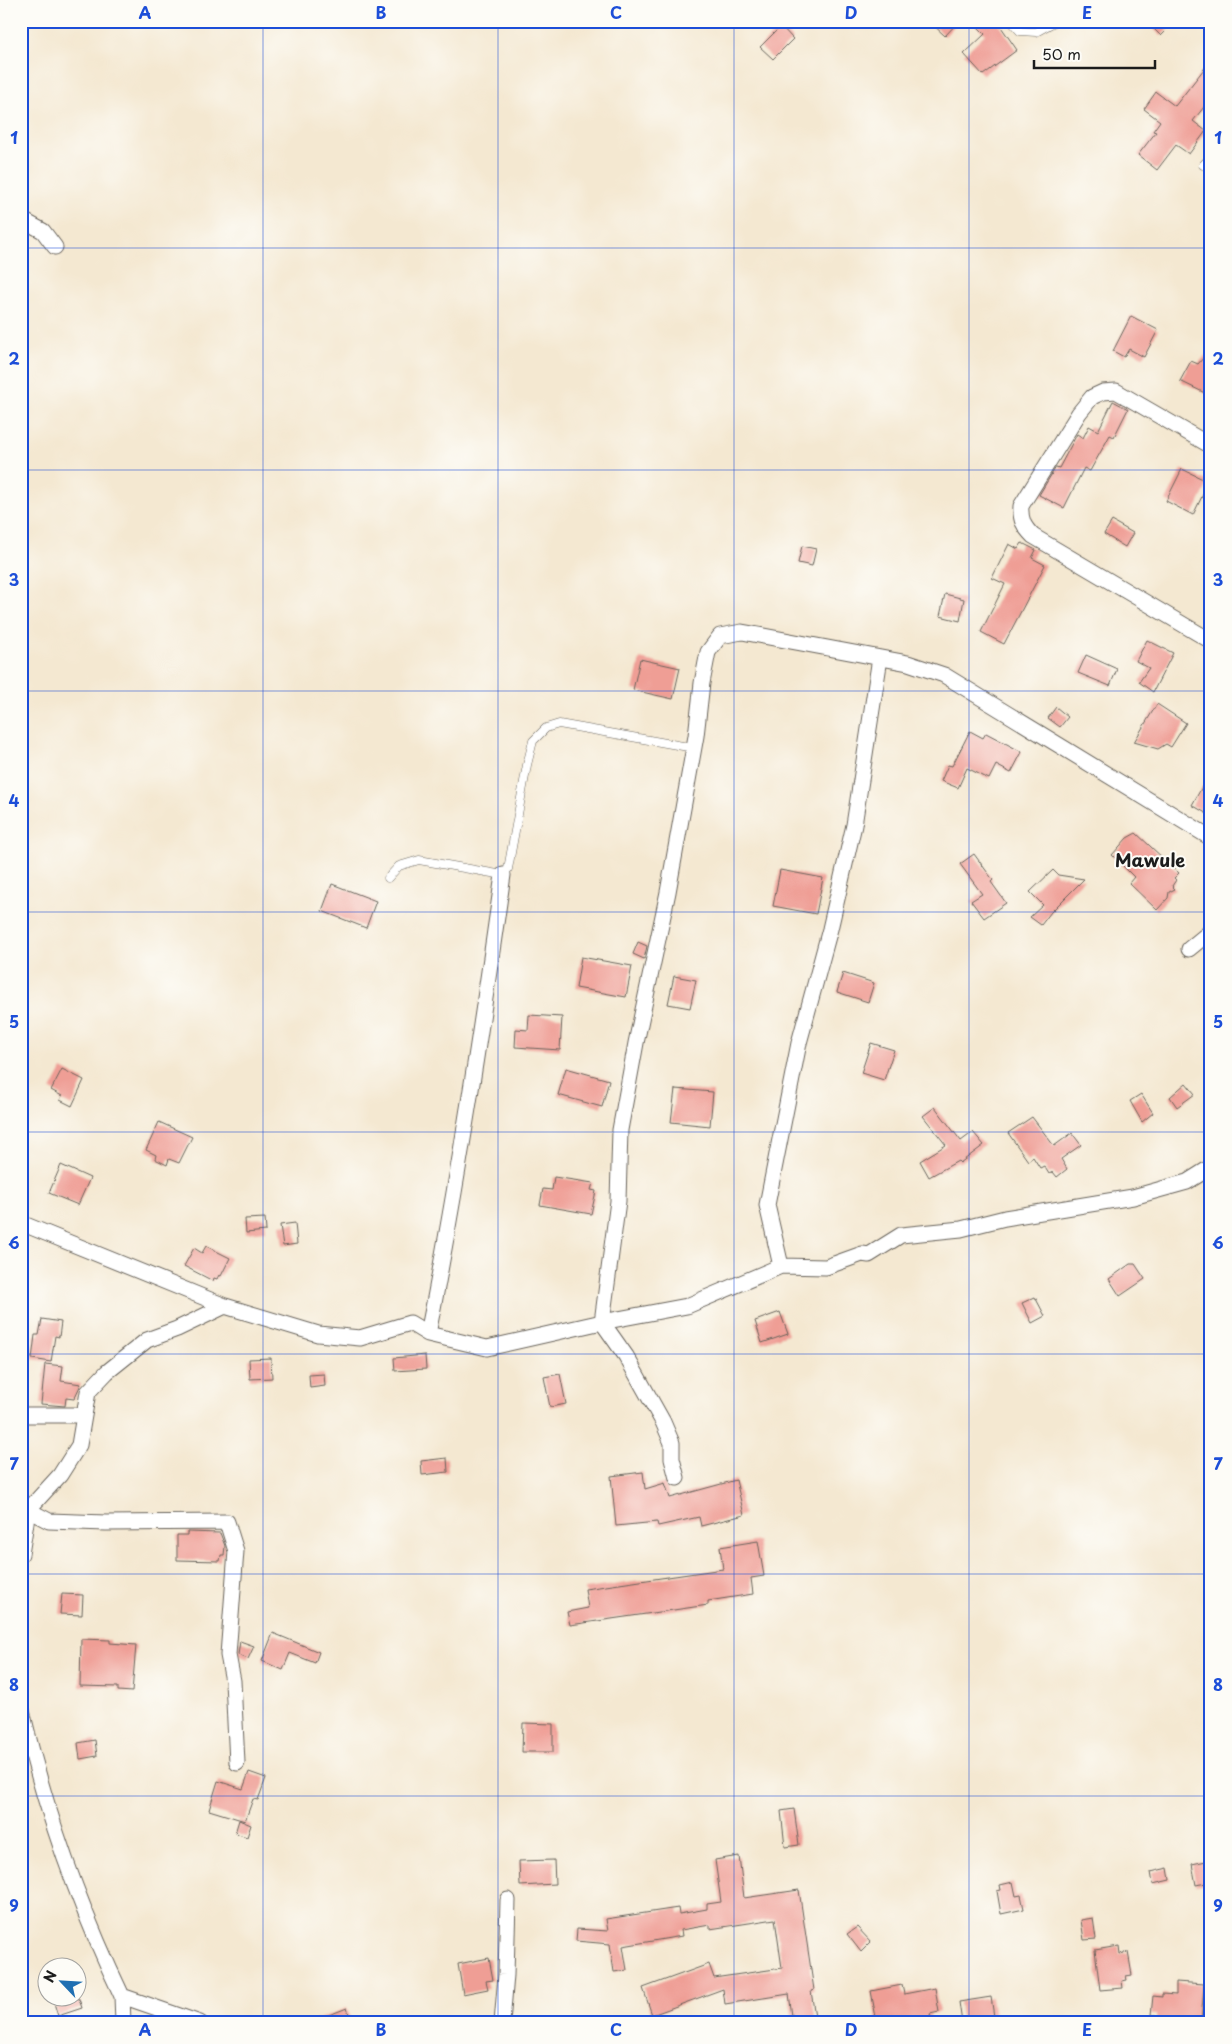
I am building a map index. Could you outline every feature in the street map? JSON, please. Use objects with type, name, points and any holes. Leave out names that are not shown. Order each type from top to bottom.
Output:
[{"type":"street","points":[[21,219],[42,231],[55,247]]},
{"type":"street","points":[[1211,446],[1116,390],[1102,392],[1092,397],[1079,413],[1021,506],[1020,516],[1024,526],[1033,536],[1211,641]]},
{"type":"street","points":[[677,1478],[672,1459],[672,1443],[663,1422],[626,1356],[602,1322],[618,1201],[620,1130],[694,748],[708,652],[720,636],[742,632],[908,663],[944,675],[1211,838]]},
{"type":"street","points":[[780,1266],[767,1205],[799,1043],[830,929],[854,825],[880,658]]},
{"type":"street","points":[[428,1334],[448,1234],[503,875]]},
{"type":"street","points":[[1189,948],[1211,931]]},
{"type":"street","points":[[21,1223],[225,1306],[318,1334],[360,1338],[410,1323],[428,1334],[487,1348],[602,1322],[687,1306],[780,1266],[826,1267],[862,1254],[869,1255],[901,1235],[961,1229],[1005,1218],[1133,1197],[1187,1182],[1211,1167]]},
{"type":"street","points":[[21,1554],[28,1510],[60,1475],[80,1444],[88,1392],[107,1372],[147,1340],[177,1329],[225,1306]]},
{"type":"street","points":[[21,1415],[83,1416]]},
{"type":"street","points":[[28,1510],[49,1521],[106,1523],[227,1522],[236,1551],[228,1654],[233,1681],[237,1763]]},
{"type":"street","points":[[21,1707],[35,1766],[64,1857],[100,1950],[122,1996],[123,2023]]},
{"type":"street","points":[[502,2023],[506,1975],[508,1900]]},
{"type":"street","points":[[122,1996],[200,2023]]},
{"type":"lane","points":[[1011,21],[1020,31],[1036,32],[1056,21]]},
{"type":"lane","points":[[1203,165],[1211,157]]},
{"type":"lane","points":[[388,878],[399,866],[419,860],[503,875],[508,869],[533,741],[546,728],[559,724],[694,748]]},
{"type":"building","points":[[929,21],[959,21],[945,36]]},
{"type":"building","points":[[972,21],[997,21],[1017,50],[983,75],[964,54],[985,34]]},
{"type":"building","points":[[1146,21],[1176,21],[1161,36]]},
{"type":"building","points":[[781,26],[793,39],[773,59],[760,47]]},
{"type":"building","points":[[1211,60],[1211,98],[1193,121],[1206,131],[1189,154],[1176,145],[1157,170],[1138,155],[1156,132],[1153,131],[1160,121],[1144,109],[1156,92],[1175,106]]},
{"type":"building","points":[[1131,316],[1158,330],[1144,357],[1129,349],[1124,357],[1113,351]]},
{"type":"building","points":[[1211,349],[1211,396],[1180,381],[1191,361],[1198,364]]},
{"type":"building","points":[[1113,401],[1128,409],[1114,437],[1110,435],[1090,471],[1084,468],[1064,508],[1039,495],[1056,467],[1059,468],[1077,434],[1083,438],[1089,426],[1098,431]]},
{"type":"building","points":[[1182,469],[1209,482],[1193,515],[1166,501]]},
{"type":"building","points":[[1112,521],[1133,533],[1125,547],[1104,534]]},
{"type":"building","points":[[1022,543],[1036,550],[1032,558],[1045,565],[1004,644],[981,632],[1005,584],[992,578],[1009,544],[1018,549]]},
{"type":"building","points":[[802,546],[816,549],[812,566],[798,563]]},
{"type":"building","points":[[945,594],[964,599],[960,621],[940,616]]},
{"type":"building","points":[[1147,640],[1173,653],[1153,692],[1139,682],[1149,668],[1136,661]]},
{"type":"building","points":[[1086,655],[1117,669],[1110,686],[1078,673]]},
{"type":"building","points":[[640,659],[680,668],[673,699],[633,690]]},
{"type":"building","points":[[1157,704],[1186,723],[1171,747],[1166,744],[1158,749],[1134,742]]},
{"type":"building","points":[[1056,707],[1068,717],[1060,727],[1048,718]]},
{"type":"building","points":[[970,731],[983,738],[986,733],[1022,752],[1011,773],[996,765],[989,779],[967,768],[958,788],[941,781],[948,765],[952,766]]},
{"type":"building","points":[[1211,771],[1211,816],[1192,805]]},
{"type":"building","points":[[1136,833],[1179,873],[1174,878],[1176,880],[1172,886],[1175,889],[1169,892],[1168,898],[1157,910],[1129,883],[1134,877],[1112,855],[1127,838]]},
{"type":"building","points":[[974,854],[993,880],[991,882],[1006,903],[984,918],[971,901],[982,894],[960,864]]},
{"type":"building","points":[[780,870],[823,878],[816,914],[773,906]]},
{"type":"building","points":[[1053,870],[1058,875],[1084,879],[1051,912],[1041,925],[1030,917],[1043,905],[1030,892]]},
{"type":"building","points":[[332,884],[376,901],[366,928],[322,911]]},
{"type":"building","points":[[638,942],[647,946],[644,959],[633,954]]},
{"type":"building","points":[[581,957],[632,966],[626,997],[576,988]]},
{"type":"building","points":[[843,973],[874,983],[868,1002],[837,992]]},
{"type":"building","points":[[674,976],[696,980],[690,1008],[668,1004]]},
{"type":"building","points":[[529,1015],[562,1017],[560,1050],[515,1047],[516,1029],[528,1030]]},
{"type":"building","points":[[871,1043],[894,1050],[884,1080],[861,1073]]},
{"type":"building","points":[[566,1068],[609,1080],[602,1107],[558,1095]]},
{"type":"building","points":[[62,1069],[84,1080],[72,1106],[60,1100],[62,1096],[51,1090]]},
{"type":"building","points":[[1186,1083],[1195,1094],[1177,1107],[1170,1097]]},
{"type":"building","points":[[675,1089],[713,1092],[710,1126],[671,1122]]},
{"type":"building","points":[[1141,1094],[1153,1113],[1142,1122],[1130,1101]]},
{"type":"building","points":[[935,1107],[961,1141],[973,1132],[984,1145],[960,1163],[958,1161],[929,1177],[920,1161],[946,1145],[923,1116]]},
{"type":"building","points":[[1032,1117],[1054,1146],[1072,1133],[1081,1145],[1061,1159],[1067,1169],[1057,1177],[1053,1172],[1049,1174],[1044,1166],[1040,1168],[1033,1157],[1028,1161],[1008,1133]]},
{"type":"building","points":[[159,1122],[192,1137],[179,1163],[169,1159],[167,1165],[155,1159],[156,1155],[146,1150]]},
{"type":"building","points":[[61,1165],[90,1178],[78,1205],[49,1193]]},
{"type":"building","points":[[554,1177],[593,1183],[591,1190],[596,1191],[591,1214],[540,1205],[543,1189],[552,1190]]},
{"type":"building","points":[[265,1218],[266,1231],[246,1233],[245,1219]]},
{"type":"building","points":[[295,1223],[297,1244],[283,1246],[280,1225]]},
{"type":"building","points":[[206,1246],[230,1258],[221,1276],[219,1275],[217,1279],[214,1278],[213,1281],[184,1266],[194,1248],[202,1253]]},
{"type":"building","points":[[1130,1264],[1135,1264],[1145,1279],[1120,1296],[1109,1279]]},
{"type":"building","points":[[1035,1297],[1045,1316],[1032,1323],[1022,1303]]},
{"type":"building","points":[[780,1312],[788,1334],[762,1343],[755,1321]]},
{"type":"building","points":[[42,1319],[61,1322],[59,1337],[55,1336],[51,1362],[32,1359],[35,1335],[39,1335]]},
{"type":"building","points":[[425,1355],[426,1369],[395,1371],[394,1358]]},
{"type":"building","points":[[271,1358],[272,1378],[250,1379],[249,1359]]},
{"type":"building","points":[[45,1364],[63,1366],[61,1381],[81,1384],[74,1399],[66,1398],[65,1406],[41,1404]]},
{"type":"building","points":[[324,1374],[325,1386],[310,1388],[309,1375]]},
{"type":"building","points":[[560,1374],[566,1404],[550,1407],[544,1377]]},
{"type":"building","points":[[447,1458],[448,1472],[422,1475],[421,1461]]},
{"type":"building","points":[[643,1472],[645,1489],[665,1483],[670,1498],[736,1480],[744,1515],[701,1526],[699,1517],[658,1526],[657,1522],[616,1526],[611,1476]]},
{"type":"building","points":[[187,1532],[220,1533],[225,1546],[224,1555],[221,1555],[220,1561],[177,1560],[177,1535],[187,1535]]},
{"type":"building","points":[[758,1541],[764,1576],[751,1578],[753,1594],[708,1601],[708,1605],[570,1625],[567,1612],[588,1608],[585,1589],[723,1569],[720,1547]]},
{"type":"building","points":[[62,1594],[83,1595],[82,1615],[60,1614]]},
{"type":"building","points":[[273,1633],[319,1652],[315,1663],[290,1653],[283,1670],[262,1661]]},
{"type":"building","points":[[81,1639],[110,1640],[110,1643],[136,1645],[132,1692],[118,1691],[118,1687],[80,1686]]},
{"type":"building","points":[[240,1641],[254,1646],[248,1659],[238,1655]]},
{"type":"building","points":[[523,1723],[553,1724],[553,1752],[522,1752]]},
{"type":"building","points":[[95,1740],[97,1756],[80,1759],[78,1743]]},
{"type":"building","points":[[249,1772],[266,1778],[258,1800],[253,1799],[245,1821],[209,1810],[218,1781],[243,1789]]},
{"type":"building","points":[[794,1809],[799,1845],[785,1847],[781,1811]]},
{"type":"building","points":[[239,1820],[251,1825],[247,1837],[235,1833]]},
{"type":"building","points":[[739,1856],[744,1898],[799,1890],[814,1990],[811,1991],[816,2023],[793,2023],[789,1994],[725,2004],[723,1989],[652,2015],[643,1988],[709,1964],[714,1978],[782,1968],[775,1919],[710,1929],[710,1925],[681,1930],[682,1936],[623,1946],[627,1970],[614,1972],[610,1944],[576,1941],[577,1929],[608,1931],[606,1919],[678,1908],[679,1914],[707,1909],[707,1904],[721,1902],[715,1860]]},
{"type":"building","points":[[554,1860],[555,1884],[520,1886],[519,1861]]},
{"type":"building","points":[[1211,1860],[1211,1882],[1196,1885],[1192,1864]]},
{"type":"building","points":[[1168,1868],[1170,1880],[1153,1884],[1151,1872]]},
{"type":"building","points":[[1013,1882],[1016,1896],[1021,1895],[1024,1909],[1001,1914],[997,1891],[1001,1890],[1000,1885]]},
{"type":"building","points":[[1093,1918],[1096,1939],[1084,1940],[1081,1920]]},
{"type":"building","points":[[857,1927],[871,1942],[861,1952],[847,1934]]},
{"type":"building","points":[[1119,1946],[1120,1954],[1128,1952],[1132,1975],[1126,1976],[1127,1980],[1122,1981],[1123,1988],[1100,1990],[1095,1950]]},
{"type":"building","points":[[489,1958],[493,1980],[486,1981],[488,1989],[463,1994],[458,1964]]},
{"type":"building","points":[[1176,1982],[1204,1984],[1201,2023],[1160,2023],[1161,2020],[1156,2020],[1156,2015],[1151,2015],[1153,1996],[1162,1997],[1162,1994],[1176,1995]]},
{"type":"building","points":[[902,1985],[904,1994],[935,1988],[939,2012],[930,2014],[931,2018],[905,2023],[877,2023],[871,1991]]},
{"type":"building","points":[[991,1997],[995,2023],[962,2023],[959,2002]]},
{"type":"building","points":[[55,2006],[81,2006],[82,2008],[58,2016]]},
{"type":"building","points":[[347,2008],[352,2023],[311,2023],[311,2022]]},
{"type":"district","name":"Mawule","points":[[1150,859]]}]
